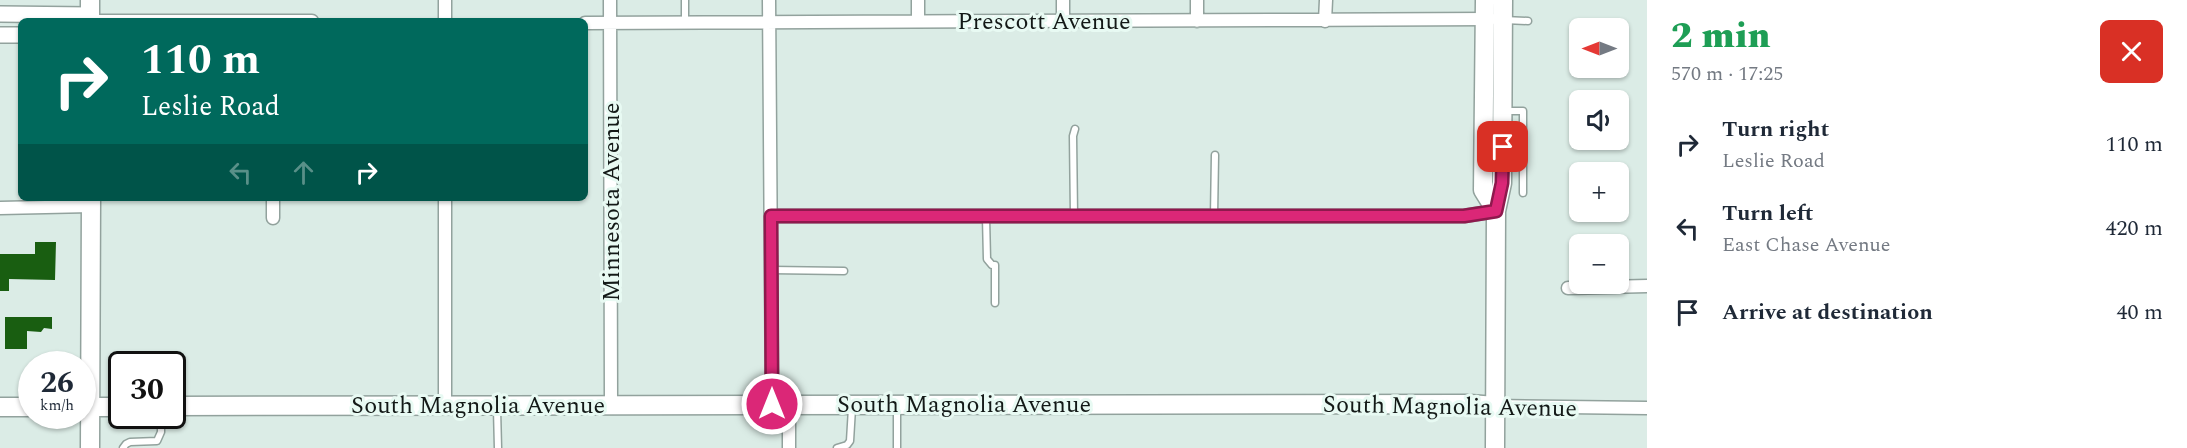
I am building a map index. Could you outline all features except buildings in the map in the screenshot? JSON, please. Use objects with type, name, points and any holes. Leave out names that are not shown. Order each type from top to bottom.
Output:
[{"type":"main road","points":[[1485,0],[1494,19],[1503,111],[1502,183],[1496,211],[1495,448]]},
{"type":"main road","points":[[1496,211],[1483,190],[1494,19],[1503,0]]},
{"type":"main road","points":[[87,351],[91,202]]},
{"type":"main road","name":"South Magnolia Avenue","points":[[186,406],[1470,404],[1495,406]]},
{"type":"main road","points":[[0,407],[18,407]]},
{"type":"main road","points":[[88,429],[90,448]]},
{"type":"street","points":[[445,0],[445,18]]},
{"type":"street","name":"Minnesota Avenue","points":[[610,0],[610,404]]},
{"type":"street","points":[[770,0],[771,270],[780,404],[789,448]]},
{"type":"street","points":[[918,0],[918,21]]},
{"type":"street","points":[[1063,0],[1063,21]]},
{"type":"street","points":[[1197,0],[1197,21]]},
{"type":"street","points":[[1325,21],[1326,0]]},
{"type":"street","points":[[0,14],[90,14],[195,18]]},
{"type":"street","name":"Prescott Avenue","points":[[588,23],[1494,19]]},
{"type":"street","points":[[0,35],[18,35]]},
{"type":"street","points":[[273,201],[273,218]]},
{"type":"street","points":[[445,201],[445,405]]},
{"type":"street","points":[[0,208],[91,202]]},
{"type":"street","points":[[771,216],[1464,216],[1496,211]]},
{"type":"street","points":[[1568,288],[1647,286]]},
{"type":"street","name":"South Magnolia Avenue","points":[[1495,406],[1647,408]]},
{"type":"lane","points":[[685,0],[685,23]]},
{"type":"lane","points":[[1494,19],[1528,21]]},
{"type":"lane","points":[[1503,111],[1523,111],[1523,193]]},
{"type":"lane","points":[[1074,216],[1072,136],[1075,129]]},
{"type":"lane","points":[[1214,216],[1215,155]]},
{"type":"lane","points":[[986,217],[987,259],[995,265],[995,303]]},
{"type":"lane","points":[[771,270],[844,271]]},
{"type":"lane","points":[[837,448],[847,446],[850,441],[852,404]]},
{"type":"lane","points":[[897,404],[897,448]]},
{"type":"lane","points":[[497,405],[498,448]]},
{"type":"lane","points":[[123,448],[130,442],[157,441],[161,429]]},
{"type":"route","points":[[772,404],[771,216],[1464,216],[1496,211],[1502,183],[1503,147]]}]
